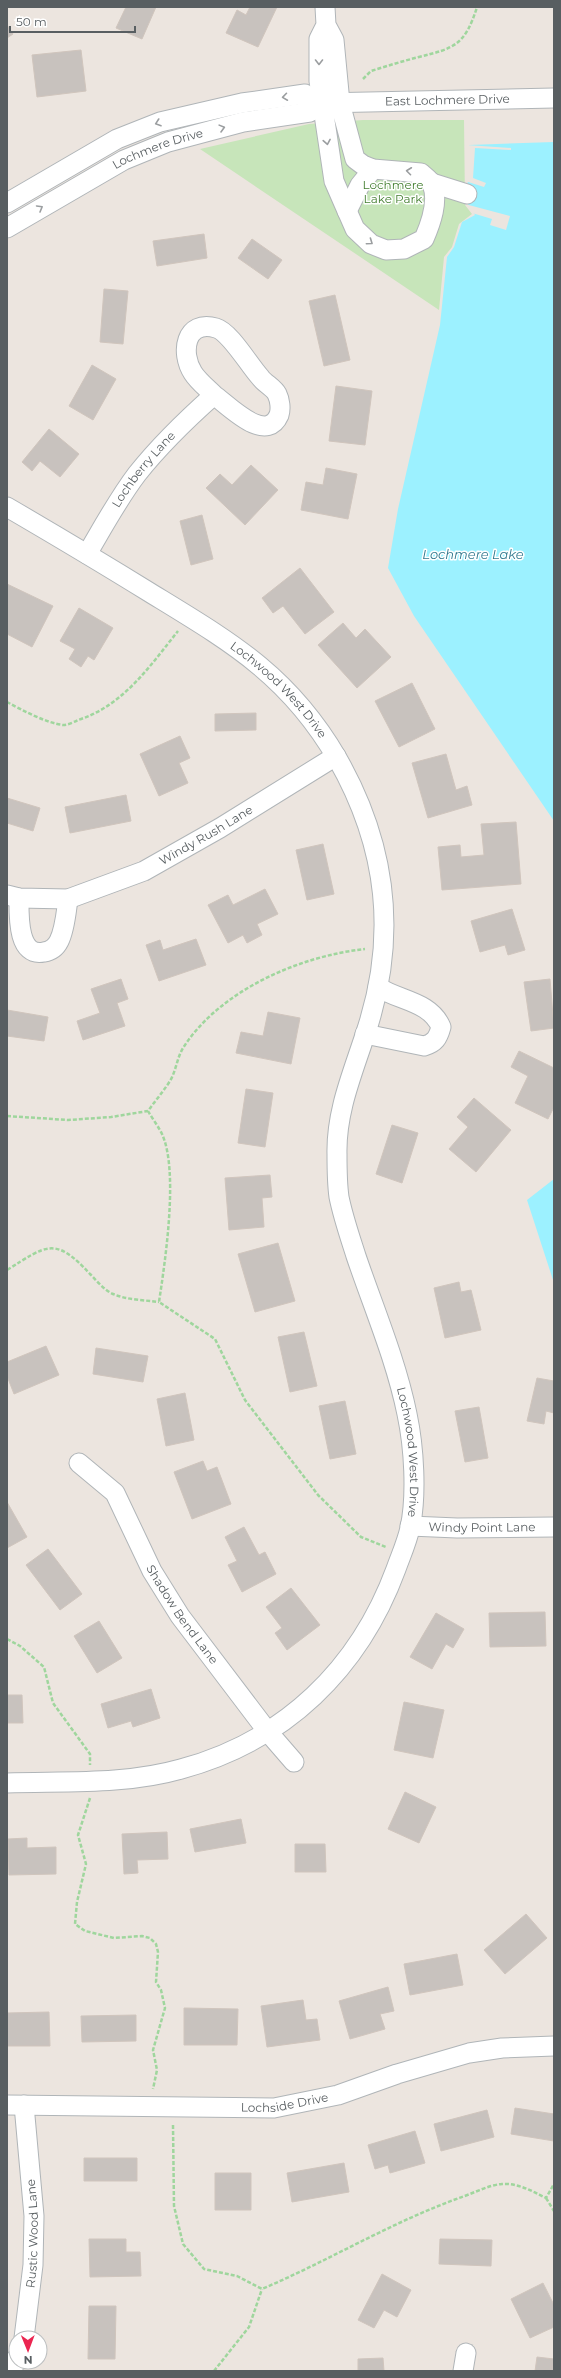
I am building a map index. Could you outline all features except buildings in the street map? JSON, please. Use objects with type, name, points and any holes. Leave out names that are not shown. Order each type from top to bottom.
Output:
[{"type":"street","points":[[326,16],[334,40],[330,103],[334,181],[355,230],[371,244],[386,250],[404,249],[424,239],[430,226],[435,202],[432,183]]},
{"type":"street","name":"Lochmere Drive","points":[[7,203],[117,139],[160,122],[242,103],[305,94],[330,103]]},
{"type":"street","name":"East Lochmere Drive","points":[[330,103],[554,98]]},
{"type":"street","points":[[330,103],[355,159],[363,166],[373,169],[421,172],[432,183],[467,194]]},
{"type":"street","name":"Lochmere Drive","points":[[8,225],[124,160],[168,142],[243,122],[310,112],[330,103]]},
{"type":"street","points":[[347,211],[360,185],[373,169]]},
{"type":"street","points":[[200,327],[216,328],[230,336],[244,359],[276,393],[280,405],[278,415],[273,423],[263,427],[252,424],[214,395],[193,374],[186,357],[186,344],[190,333],[200,327]]},
{"type":"street","name":"Lochberry Lane","points":[[87,554],[114,507],[137,474],[176,430],[214,395]]},
{"type":"street","name":"Lochwood West Drive","points":[[7,507],[87,554],[243,651],[281,684],[313,721],[336,756],[364,811],[381,875],[384,911],[384,947],[378,987],[365,1034],[344,1094],[339,1122],[337,1147],[339,1197],[347,1229],[392,1356],[408,1416],[413,1476],[410,1526],[402,1552],[374,1620],[347,1659],[311,1700],[268,1732],[231,1751],[180,1770],[150,1776],[7,1783]]},
{"type":"street","name":"Windy Rush Lane","points":[[68,899],[59,942],[53,949],[40,953],[32,950],[22,936],[13,896],[68,899],[144,871],[220,828],[336,756]]},
{"type":"street","points":[[365,1034],[424,1046],[431,1044],[438,1037],[441,1027],[434,1014],[426,1009],[388,994],[378,987]]},
{"type":"street","name":"Shadow Bend Lane","points":[[79,1463],[115,1493],[139,1545],[165,1593],[197,1640],[268,1732],[294,1762]]},
{"type":"street","name":"Windy Point Lane","points":[[410,1526],[457,1528],[554,1527]]},
{"type":"street","name":"Lochside Drive","points":[[15,2105],[281,2107],[338,2095],[397,2074],[468,2054],[502,2048],[554,2046]]},
{"type":"street","name":"Rustic Wood Lane","points":[[15,2105],[34,2223],[33,2265],[25,2330]]},
{"type":"path","points":[[363,79],[371,71],[442,52],[454,46],[464,37],[472,23],[477,7]]},
{"type":"path","points":[[7,702],[31,714],[64,725],[92,716],[118,699],[146,674],[188,616]]},
{"type":"path","points":[[7,1116],[68,1120],[112,1117],[148,1111],[170,1081],[183,1048],[207,1019],[249,986],[289,967],[326,955],[384,947]]},
{"type":"path","points":[[148,1111],[162,1135],[168,1162],[169,1211],[159,1302]]},
{"type":"path","points":[[7,1270],[36,1252],[49,1248],[65,1250],[101,1285],[113,1294],[159,1302],[215,1338],[245,1400],[318,1495],[361,1537],[402,1552]]},
{"type":"path","points":[[7,1639],[20,1646],[44,1667],[53,1703],[90,1754],[90,1797],[78,1835],[86,1864],[77,1902],[75,1924],[85,1931],[114,1938],[142,1936],[150,1938],[156,1944],[158,1952],[156,1982],[161,1990],[165,2008],[153,2050],[157,2070],[152,2083],[153,2090],[169,2107],[172,2120],[174,2206],[183,2244],[204,2269],[237,2276],[262,2289]]},
{"type":"path","points":[[214,2371],[249,2327],[262,2289],[298,2274],[330,2256],[430,2208],[502,2184],[523,2187],[546,2198],[554,2211]]},
{"type":"path","points":[[546,2198],[554,2184]]},
{"type":"green space","name":"Lochmere Lake Park","points":[[363,120],[464,120],[465,205],[472,214],[459,224],[452,247],[444,257],[439,310],[200,149],[309,124]]},
{"type":"water","name":"Lochmere Lake","points":[[554,142],[554,821],[414,616],[388,568],[398,509],[440,325],[447,257],[454,247],[462,222],[475,215],[467,203],[469,145]]},
{"type":"water","points":[[554,1179],[554,1283],[527,1200]]},
{"type":"pier","points":[[467,145],[511,148],[511,150],[475,148],[473,178],[486,183],[484,187],[465,181]]},
{"type":"pier","points":[[465,204],[510,216],[506,230],[490,225],[492,219],[472,213]]}]
